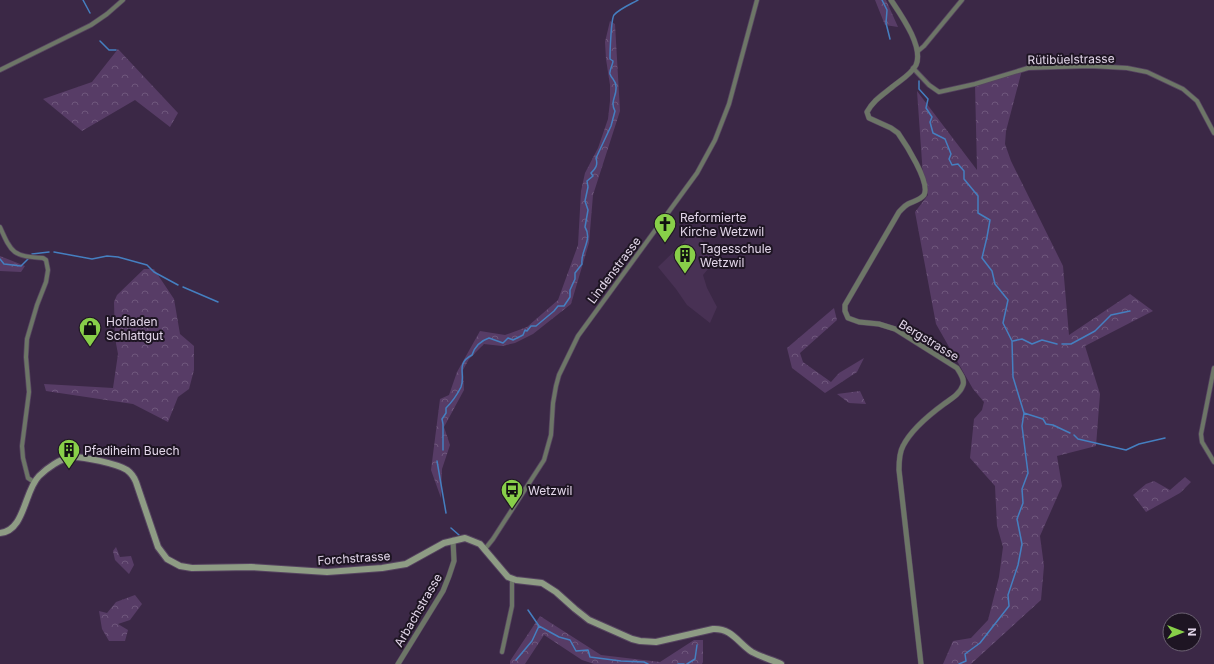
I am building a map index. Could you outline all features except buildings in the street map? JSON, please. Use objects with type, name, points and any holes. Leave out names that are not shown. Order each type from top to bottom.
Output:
[{"type":"main road","name":"Forchstrasse","points":[[0,533],[11,529],[19,520],[34,482],[52,466],[71,457],[89,459],[124,469],[131,474],[136,482],[154,537],[161,551],[170,561],[186,568],[251,568],[327,572],[382,568],[406,564],[453,540],[468,539],[476,542],[485,549],[505,575],[512,580]]},
{"type":"main road","points":[[512,580],[542,583],[556,592],[589,620],[632,639],[644,642],[656,642],[713,628],[722,629],[730,633],[752,652],[781,664]]},
{"type":"street","points":[[0,70],[91,26],[123,0]]},
{"type":"street","name":"Lindenstrasse","points":[[485,549],[544,460],[551,435],[553,403],[559,375],[578,336],[697,173],[710,149],[722,124],[729,104],[757,0]]},
{"type":"street","points":[[891,0],[907,27],[918,51],[924,46],[962,0]]},
{"type":"street","name":"Bergstrasse","points":[[918,51],[916,63],[906,77],[872,103],[867,112],[869,118],[891,128],[898,133],[922,177],[926,187],[925,194],[919,200],[906,204],[899,212],[845,305],[848,318],[859,322],[879,324],[895,329],[957,368],[963,377],[963,385],[956,396],[914,431],[902,446],[900,456],[899,470],[921,664]]},
{"type":"street","name":"Rütibüelstrasse","points":[[913,68],[936,91],[944,92],[1028,68],[1090,66],[1127,68],[1146,72],[1183,89],[1197,101],[1214,133]]},
{"type":"street","points":[[0,227],[13,252],[23,256],[43,258],[48,263],[46,282],[37,305],[27,339],[26,357],[29,392],[22,452],[28,478],[34,482]]},
{"type":"street","points":[[1214,368],[1201,434],[1202,442],[1214,462]]},
{"type":"street","name":"Arbachstrasse","points":[[398,664],[442,591],[449,576],[454,561],[453,540]]},
{"type":"street","points":[[502,652],[512,606],[512,580]]},
{"type":"shaded area","points":[[693,233],[719,256],[703,275],[707,288],[717,307],[710,323],[687,305],[658,267]]},
{"type":"green space","points":[[875,0],[886,0],[898,27],[885,25]]},
{"type":"green space","points":[[610,21],[615,24],[620,111],[593,195],[589,243],[571,304],[533,334],[515,343],[502,346],[484,344],[469,359],[463,370],[464,390],[444,427],[450,445],[442,469],[441,498],[431,470],[440,399],[449,395],[457,372],[480,331],[505,335],[527,327],[558,300],[578,245],[581,191],[585,173],[598,148],[608,119],[610,85],[605,42]]},
{"type":"green space","points":[[118,49],[178,113],[170,127],[135,100],[82,131],[43,99],[92,82]]},
{"type":"green space","points":[[1022,70],[1006,131],[1005,144],[1011,161],[1063,266],[1069,335],[1130,294],[1153,311],[1085,346],[1100,394],[1096,446],[1057,456],[1062,486],[1040,536],[1044,566],[1041,600],[971,664],[943,664],[953,641],[971,638],[988,620],[999,577],[1003,547],[997,526],[995,486],[970,458],[974,419],[982,410],[984,402],[973,389],[936,324],[915,212],[928,195],[923,176],[917,91],[977,170],[975,84]]},
{"type":"green space","points":[[0,256],[25,266],[21,272],[0,271]]},
{"type":"green space","points":[[144,269],[154,269],[174,299],[180,334],[194,346],[194,370],[189,389],[178,397],[168,422],[133,404],[46,391],[44,384],[113,388],[118,354],[115,338],[114,302],[117,295]]},
{"type":"green space","points":[[834,308],[837,320],[800,353],[803,362],[831,382],[839,373],[864,358],[857,372],[825,393],[792,368],[787,348]]},
{"type":"green space","points":[[860,391],[866,404],[849,403],[837,394]]},
{"type":"green space","points":[[1185,477],[1191,482],[1180,493],[1146,512],[1133,495],[1146,484],[1154,481],[1170,490]]},
{"type":"green space","points":[[116,547],[120,557],[131,556],[134,565],[129,574],[115,560],[113,551]]},
{"type":"green space","points":[[135,595],[142,604],[130,620],[118,624],[128,630],[125,641],[109,641],[102,629],[99,611],[107,613],[116,602]]},
{"type":"green space","points":[[540,616],[601,655],[660,662],[694,640],[703,640],[703,662],[702,664],[594,664],[582,660],[544,635],[525,664],[510,664],[510,661]]},
{"type":"waterway","points":[[83,0],[90,13]]},
{"type":"waterway","points":[[443,450],[442,419],[446,413],[446,408],[461,387],[462,366],[467,358],[472,355],[476,346],[480,342],[489,338],[503,343],[508,338],[513,340],[523,335],[525,330],[527,331],[531,326],[536,326],[558,306],[564,306],[570,297],[570,290],[575,279],[575,273],[582,264],[588,236],[585,227],[588,210],[585,201],[588,187],[587,181],[593,176],[591,173],[596,166],[596,158],[611,126],[615,111],[613,102],[616,86],[610,72],[613,61],[610,59],[613,18],[619,11],[638,0]]},
{"type":"waterway","points":[[882,0],[887,10],[886,23],[890,39]]},
{"type":"waterway","points":[[100,41],[109,50],[116,50]]},
{"type":"waterway","points":[[919,81],[919,89],[928,99],[926,108],[932,117],[930,122],[933,133],[945,139],[951,154],[949,159],[952,165],[958,164],[964,171],[964,179],[978,196],[978,213],[990,220],[982,258],[992,271],[995,284],[1008,300],[1003,323],[1012,341],[1013,377],[1024,413],[1022,426],[1028,473],[1022,489],[1023,503],[1017,519],[1022,544],[1018,565],[1008,595],[1009,606],[980,643],[965,654],[966,661],[959,664]]},
{"type":"waterway","points":[[32,254],[49,252]]},
{"type":"waterway","points":[[54,252],[92,259],[107,256],[118,257],[147,265],[154,272],[178,285]]},
{"type":"waterway","points":[[0,259],[4,264],[21,266],[28,259]]},
{"type":"waterway","points":[[183,287],[218,302]]},
{"type":"waterway","points":[[1062,344],[1071,344],[1095,331],[1111,315],[1130,311]]},
{"type":"waterway","points":[[1013,341],[1022,339],[1032,344],[1042,340],[1057,344]]},
{"type":"waterway","points":[[1024,413],[1043,419],[1046,424],[1053,425],[1070,433]]},
{"type":"waterway","points":[[1074,435],[1078,439],[1126,450],[1139,444],[1165,438]]},
{"type":"waterway","points":[[437,461],[446,513]]},
{"type":"waterway","points":[[451,528],[459,535]]},
{"type":"waterway","points":[[528,610],[539,626],[559,637],[570,640],[576,651],[588,650],[590,657],[644,662],[648,664]]},
{"type":"waterway","points":[[516,660],[532,641],[539,626]]},
{"type":"waterway","points":[[687,664],[695,659],[697,645]]},
{"type":"waterway","points":[[678,664],[684,664]]},
{"type":"place","name":"Reformierte Kirche Wetzwil","points":[[665,244]]},
{"type":"place","name":"Tagesschule Wetzwil","points":[[685,274]]},
{"type":"place","name":"Hofladen Schlattgut","points":[[90,348]]},
{"type":"place","name":"Pfadiheim Buech","points":[[69,470]]},
{"type":"place","name":"Wetzwil","points":[[512,510]]}]
